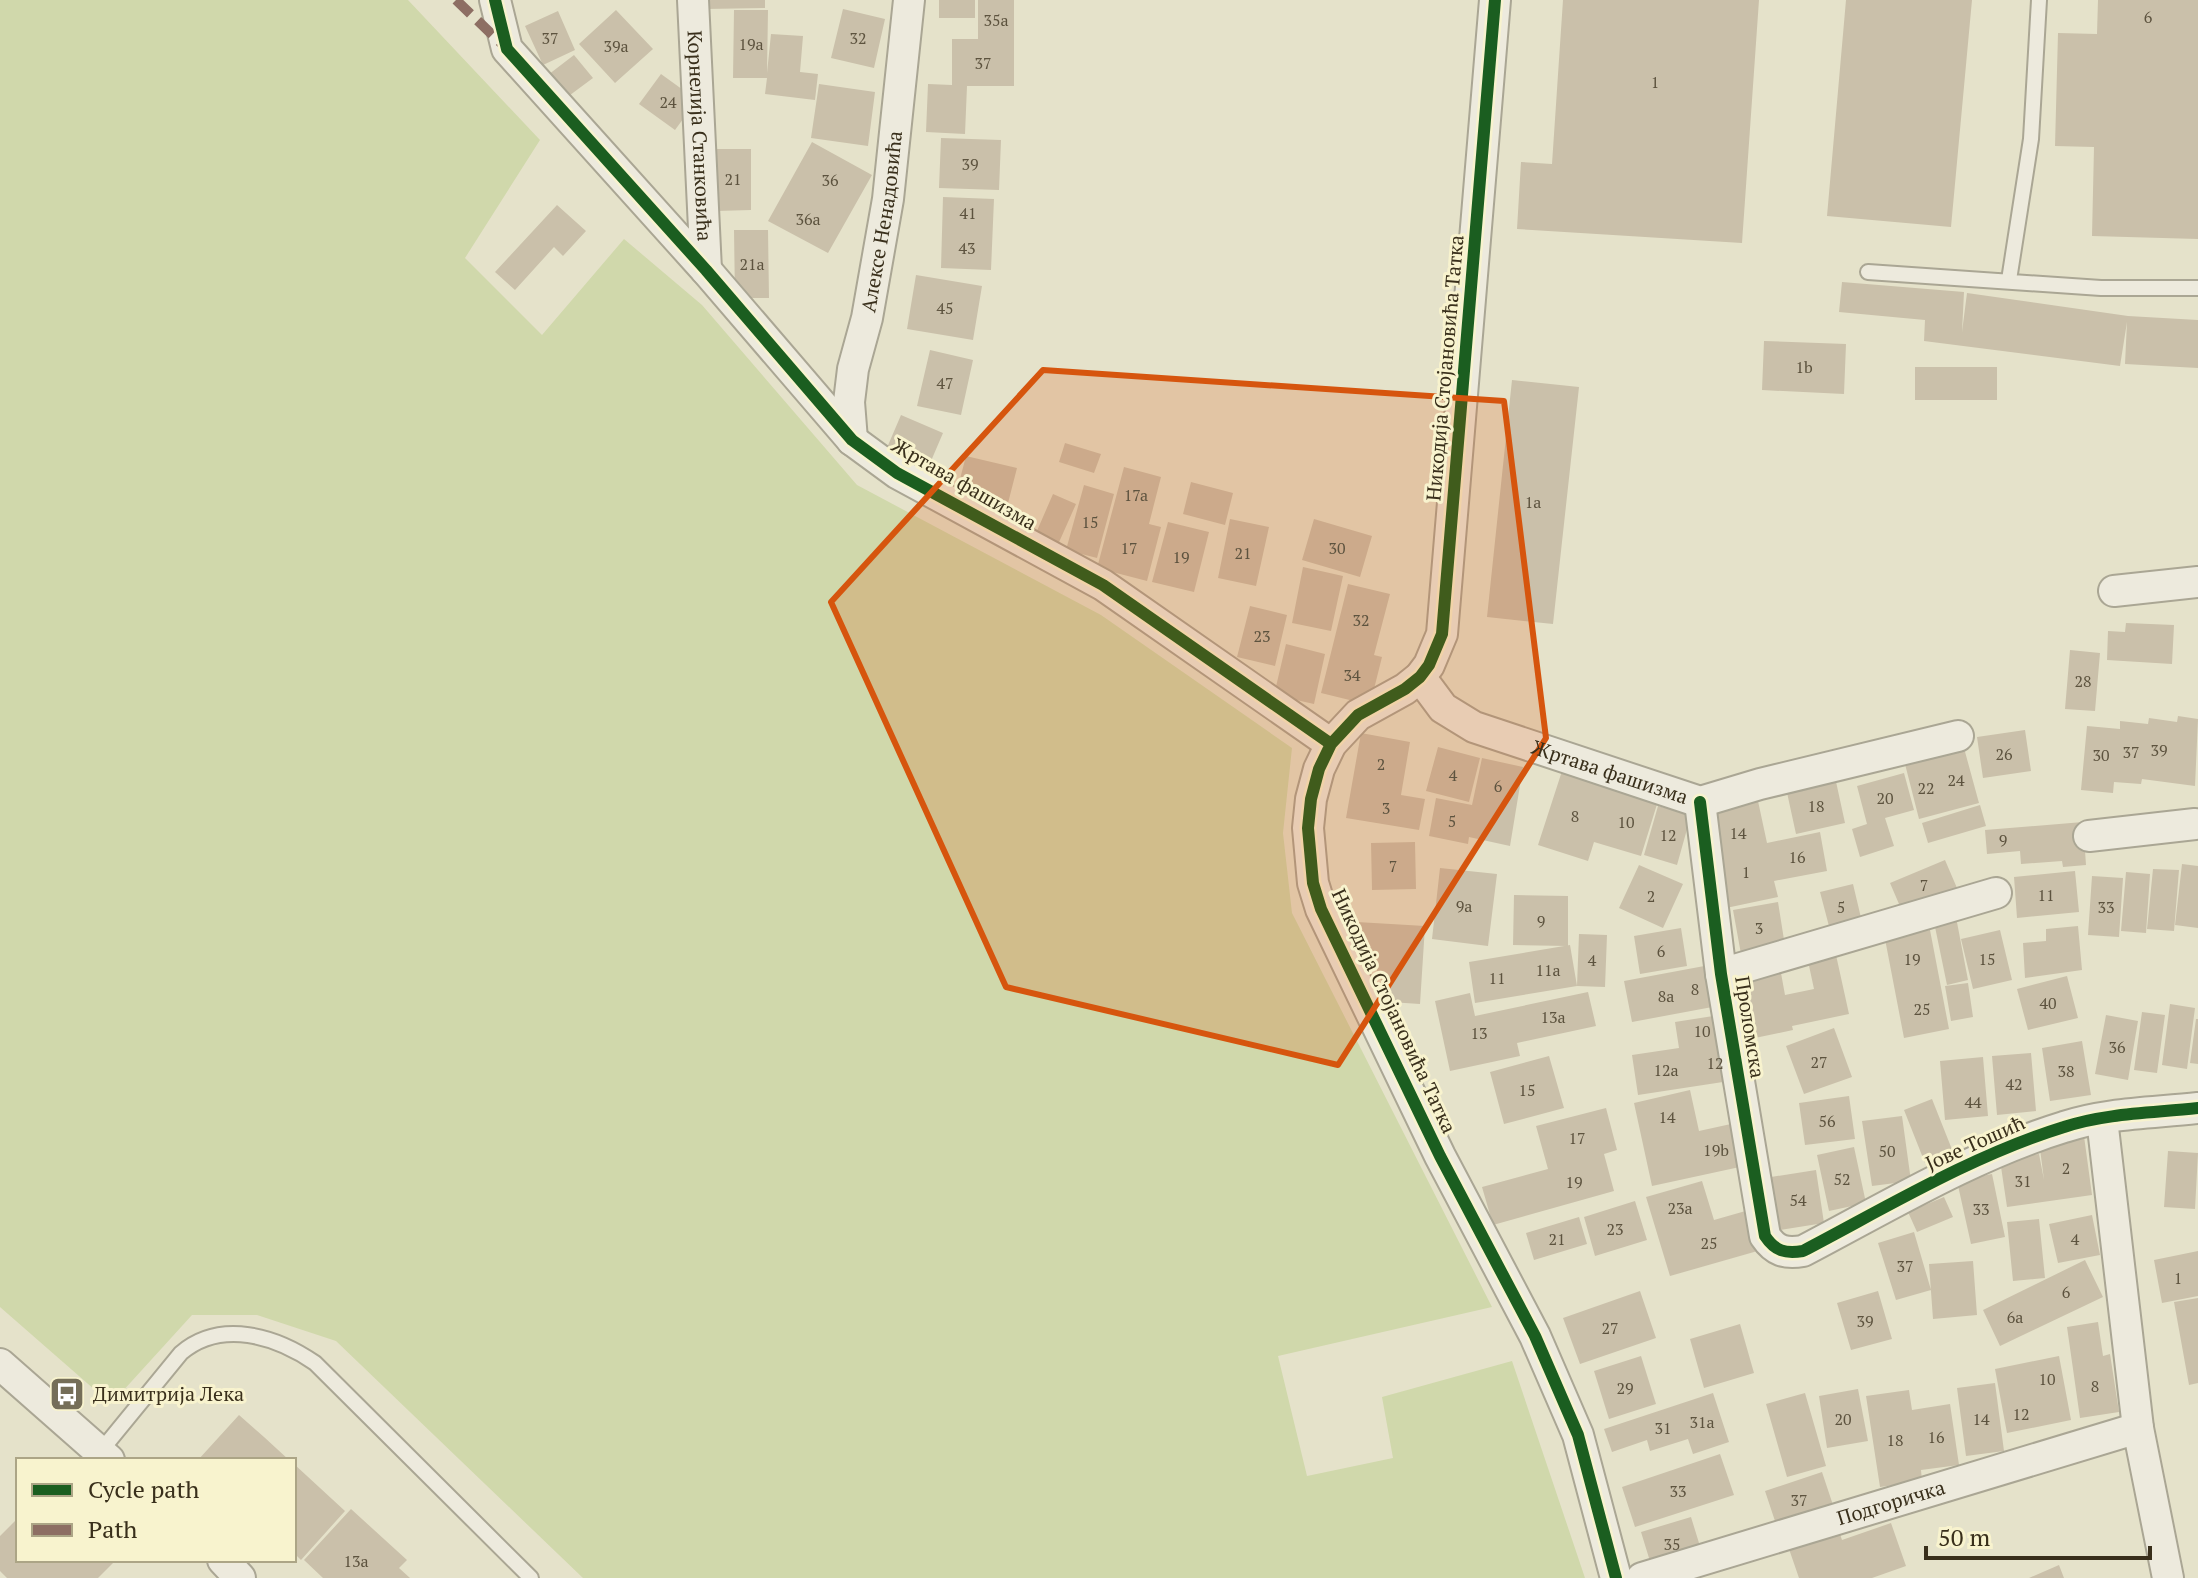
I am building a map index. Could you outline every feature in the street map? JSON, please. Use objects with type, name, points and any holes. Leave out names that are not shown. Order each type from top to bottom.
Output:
[{"type":"street","name":"Жртава фашизма","points":[[495,0],[507,49],[706,270],[852,440],[897,473],[1103,585],[1331,744]]},
{"type":"street","name":"Корнелија Станковића","points":[[693,0],[706,270]]},
{"type":"street","name":"Алексе Ненадовића","points":[[852,440],[849,402],[853,369],[867,318],[888,199],[909,0]]},
{"type":"street","name":"Никодија Стојановића Татка","points":[[1495,0],[1445,615],[1437,649],[1420,677],[1358,715],[1331,744],[1319,769],[1308,828],[1313,883],[1321,909],[1440,1156],[1535,1336],[1578,1435],[1616,1578]]},
{"type":"street","points":[[2114,591],[2198,582]]},
{"type":"street","name":"Жртава фашизма","points":[[1420,677],[1443,708],[1474,727],[1700,802],[1760,784],[1958,736]]},
{"type":"street","name":"Проломска","points":[[1700,802],[1721,974],[1765,1236],[1772,1246],[1781,1251]]},
{"type":"street","points":[[2089,836],[2197,823]]},
{"type":"street","name":"Проломска","points":[[1721,974],[1996,893]]},
{"type":"street","name":"Јове Тошић","points":[[1781,1251],[1803,1251],[1947,1177],[2020,1143],[2067,1126],[2198,1108]]},
{"type":"street","points":[[2102,1119],[2138,1428],[2168,1578]]},
{"type":"street","points":[[0,1364],[104,1456]]},
{"type":"street","name":"Подгоричка","points":[[1642,1578],[2138,1428]]},
{"type":"street","points":[[225,1562],[240,1578]]},
{"type":"lane","points":[[2009,280],[2031,139],[2039,0]]},
{"type":"lane","points":[[1868,272],[2101,288],[2198,288]]},
{"type":"lane","points":[[104,1456],[181,1353],[192,1343],[215,1335],[247,1335],[268,1339],[285,1344],[315,1363],[531,1578]]},
{"type":"highlighted area","points":[[1043,370],[1504,401],[1546,738],[1338,1065],[1006,987],[831,602]]},
{"type":"green space","points":[[0,0],[408,0],[540,140],[465,258],[542,335],[624,239],[702,305],[857,485],[1101,615],[1292,748],[1283,833],[1292,913],[1492,1307],[1278,1356],[1307,1476],[1393,1458],[1382,1397],[1512,1361],[1585,1578],[583,1578],[336,1341],[257,1315],[192,1315],[111,1404],[0,1307]]},
{"type":"building","points":[[706,0],[765,0],[765,8],[706,9]]},
{"type":"building","points":[[939,0],[975,0],[975,18],[939,18]]},
{"type":"building","points":[[978,0],[1014,0],[1014,86],[967,86],[965,134],[926,132],[928,84],[952,85],[952,39],[978,39]]},
{"type":"building","points":[[1563,0],[1759,0],[1742,243],[1517,229],[1521,162],[1552,164]]},
{"type":"building","points":[[1846,0],[1972,0],[1951,227],[1827,216]]},
{"type":"building","points":[[2098,0],[2198,0],[2198,239],[2092,236],[2094,147],[2055,146],[2058,33],[2097,34]]},
{"type":"building","points":[[843,9],[885,19],[874,68],[831,58]]},
{"type":"building","points":[[616,10],[653,49],[615,83],[579,44]]},
{"type":"building","points":[[734,10],[768,10],[767,73],[771,34],[803,36],[800,72],[818,74],[815,100],[765,94],[767,78],[733,78]]},
{"type":"building","points":[[558,11],[575,50],[543,65],[525,26]]},
{"type":"building","points":[[574,55],[593,78],[562,101],[544,78]]},
{"type":"building","points":[[661,74],[697,100],[675,130],[639,104]]},
{"type":"building","points":[[819,84],[875,92],[868,146],[811,138]]},
{"type":"building","points":[[941,138],[1001,140],[999,190],[939,188]]},
{"type":"building","points":[[812,142],[872,175],[828,253],[768,221]]},
{"type":"building","points":[[716,149],[751,149],[751,210],[716,211]]},
{"type":"building","points":[[943,197],[994,199],[991,270],[941,268]]},
{"type":"building","points":[[557,205],[586,231],[563,256],[554,247],[515,290],[495,272]]},
{"type":"building","points":[[734,230],[768,230],[769,298],[735,298]]},
{"type":"building","points":[[916,275],[982,286],[973,340],[907,329]]},
{"type":"building","points":[[1842,282],[1964,292],[1962,332],[1967,293],[2128,316],[2198,320],[2198,368],[2125,364],[2127,322],[2120,366],[1924,341],[1925,320],[1839,312]]},
{"type":"building","points":[[1764,341],[1846,344],[1844,394],[1762,390]]},
{"type":"building","points":[[930,350],[973,360],[961,415],[917,406]]},
{"type":"building","points":[[1915,367],[1997,367],[1997,400],[1915,400]]},
{"type":"building","points":[[1512,380],[1579,387],[1553,624],[1487,617]]},
{"type":"building","points":[[901,415],[943,433],[925,475],[883,457]]},
{"type":"building","points":[[1065,443],[1101,454],[1094,473],[1059,462]]},
{"type":"building","points":[[966,456],[1017,468],[1006,511],[955,498]]},
{"type":"building","points":[[1124,467],[1161,477],[1149,524],[1161,527],[1147,581],[1097,568]]},
{"type":"building","points":[[1191,482],[1233,493],[1225,525],[1183,514]]},
{"type":"building","points":[[1084,485],[1114,494],[1097,558],[1066,550]]},
{"type":"building","points":[[1053,494],[1076,504],[1056,549],[1033,540]]},
{"type":"building","points":[[1230,519],[1269,527],[1256,586],[1218,578]]},
{"type":"building","points":[[1314,519],[1372,536],[1360,577],[1302,560]]},
{"type":"building","points":[[1168,522],[1209,532],[1194,592],[1152,582]]},
{"type":"building","points":[[1303,567],[1343,576],[1331,631],[1292,623]]},
{"type":"building","points":[[1348,584],[1390,594],[1374,655],[1382,657],[1370,705],[1321,693]]},
{"type":"building","points":[[1250,606],[1287,615],[1275,666],[1237,657]]},
{"type":"building","points":[[2126,623],[2174,625],[2172,664],[2107,660],[2108,631],[2125,632]]},
{"type":"building","points":[[1286,644],[1325,654],[1314,704],[1274,695]]},
{"type":"building","points":[[2070,650],[2100,653],[2095,711],[2065,709]]},
{"type":"building","points":[[2178,716],[2198,719],[2195,786],[2142,779],[2141,784],[2114,782],[2113,793],[2081,790],[2087,726],[2120,729],[2120,721],[2148,724],[2149,718],[2177,722]]},
{"type":"building","points":[[2025,730],[2031,771],[1983,778],[1977,737]]},
{"type":"building","points":[[1361,733],[1410,742],[1401,795],[1425,799],[1419,830],[1346,818]]},
{"type":"building","points":[[1438,747],[1480,758],[1469,802],[1426,791]]},
{"type":"building","points":[[1964,748],[1979,803],[1919,819],[1905,764]]},
{"type":"building","points":[[1482,758],[1523,767],[1510,846],[1469,837],[1468,844],[1429,836],[1436,798],[1472,805]]},
{"type":"building","points":[[1562,771],[1658,801],[1641,856],[1594,842],[1588,861],[1538,845]]},
{"type":"building","points":[[1904,773],[1914,810],[1885,818],[1894,846],[1860,857],[1852,829],[1867,824],[1857,786]]},
{"type":"building","points":[[1835,777],[1845,823],[1796,834],[1786,788]]},
{"type":"building","points":[[1758,801],[1767,843],[1820,832],[1827,871],[1774,881],[1778,897],[1726,908],[1706,812]]},
{"type":"building","points":[[1980,805],[1986,826],[1928,843],[1922,823]]},
{"type":"building","points":[[1658,806],[1691,815],[1677,865],[1644,855]]},
{"type":"building","points":[[2083,822],[2086,865],[2063,867],[2062,861],[2021,864],[2020,851],[1987,854],[1985,830]]},
{"type":"building","points":[[1415,842],[1416,889],[1372,890],[1371,843]]},
{"type":"building","points":[[1945,860],[1957,888],[1902,911],[1890,883]]},
{"type":"building","points":[[2182,864],[2198,866],[2198,928],[2175,925]]},
{"type":"building","points":[[1639,865],[1683,884],[1663,928],[1619,908]]},
{"type":"building","points":[[1440,868],[1497,874],[1488,946],[1432,939]]},
{"type":"building","points":[[2153,869],[2179,870],[2174,931],[2147,929]]},
{"type":"building","points":[[2075,871],[2079,912],[2017,918],[2014,877]]},
{"type":"building","points":[[2126,872],[2150,874],[2146,933],[2121,931]]},
{"type":"building","points":[[2092,876],[2123,878],[2119,937],[2088,935]]},
{"type":"building","points":[[1853,884],[1862,922],[1830,930],[1820,892]]},
{"type":"building","points":[[1514,895],[1568,896],[1568,946],[1513,945]]},
{"type":"building","points":[[1778,902],[1785,946],[1741,954],[1733,910]]},
{"type":"building","points":[[1956,917],[1968,980],[1947,985],[1934,922]]},
{"type":"building","points":[[1357,922],[1425,926],[1420,1004],[1390,1002]]},
{"type":"building","points":[[2078,926],[2082,970],[2025,978],[2023,943],[2046,941],[2046,929]]},
{"type":"building","points":[[1681,928],[1687,966],[1640,974],[1634,936]]},
{"type":"building","points":[[1930,930],[1949,1029],[1904,1038],[1885,939]]},
{"type":"building","points":[[2000,930],[2012,980],[1973,989],[1961,939]]},
{"type":"building","points":[[1579,934],[1607,935],[1605,987],[1577,986]]},
{"type":"building","points":[[1570,945],[1577,986],[1475,1003],[1469,962]]},
{"type":"building","points":[[1836,955],[1849,1014],[1750,1039],[1737,983],[1781,973],[1785,995],[1814,989],[1808,961]]},
{"type":"building","points":[[1715,964],[1723,1005],[1632,1022],[1624,981]]},
{"type":"building","points":[[2067,976],[2078,1018],[2028,1030],[2017,989]]},
{"type":"building","points":[[1968,983],[1973,1017],[1951,1021],[1945,986]]},
{"type":"building","points":[[1588,992],[1596,1026],[1517,1043],[1520,1056],[1450,1071],[1435,1001],[1470,993],[1475,1016]]},
{"type":"building","points":[[2170,1004],[2195,1008],[2187,1069],[2162,1065]]},
{"type":"building","points":[[2142,1012],[2165,1015],[2157,1073],[2134,1070]]},
{"type":"building","points":[[1726,1014],[1736,1080],[1638,1095],[1632,1055],[1679,1048],[1675,1022]]},
{"type":"building","points":[[2106,1015],[2138,1021],[2128,1080],[2095,1074]]},
{"type":"building","points":[[2198,1019],[2198,1064],[2190,1063]]},
{"type":"building","points":[[1834,1028],[1852,1077],[1804,1094],[1786,1046]]},
{"type":"building","points":[[2082,1041],[2091,1095],[2050,1101],[2042,1048]]},
{"type":"building","points":[[2031,1053],[2036,1111],[1997,1115],[1992,1056]]},
{"type":"building","points":[[1549,1056],[1564,1108],[1504,1124],[1490,1072]]},
{"type":"building","points":[[1983,1057],[1988,1116],[1945,1120],[1940,1061]]},
{"type":"building","points":[[1690,1090],[1699,1131],[1740,1122],[1749,1165],[1652,1186],[1634,1103]]},
{"type":"building","points":[[1849,1096],[1855,1139],[1805,1145],[1799,1103]]},
{"type":"building","points":[[1932,1099],[1953,1152],[1925,1163],[1904,1110]]},
{"type":"building","points":[[1606,1108],[1617,1150],[1604,1154],[1614,1191],[1493,1225],[1482,1187],[1548,1169],[1536,1126]]},
{"type":"building","points":[[1902,1116],[1911,1181],[1872,1186],[1862,1121]]},
{"type":"building","points":[[2084,1136],[2092,1195],[2007,1207],[2000,1160],[2039,1154],[2044,1180],[2039,1141]]},
{"type":"building","points":[[1854,1147],[1866,1203],[1829,1211],[1817,1155]]},
{"type":"building","points":[[2168,1151],[2198,1153],[2195,1209],[2164,1207]]},
{"type":"building","points":[[1816,1170],[1824,1223],[1780,1230],[1771,1177]]},
{"type":"building","points":[[1992,1174],[2005,1237],[1971,1244],[1957,1181]]},
{"type":"building","points":[[1702,1181],[1714,1220],[1749,1210],[1761,1250],[1670,1276],[1646,1197]]},
{"type":"building","points":[[1944,1197],[1953,1217],[1917,1232],[1908,1212]]},
{"type":"building","points":[[1635,1201],[1647,1240],[1595,1256],[1584,1217]]},
{"type":"building","points":[[2092,1215],[2100,1255],[2058,1263],[2049,1224]]},
{"type":"building","points":[[1579,1217],[1587,1244],[1534,1260],[1526,1233]]},
{"type":"building","points":[[2039,1219],[2045,1278],[2013,1281],[2007,1222]]},
{"type":"building","points":[[1914,1232],[1931,1290],[1896,1300],[1878,1243]]},
{"type":"building","points":[[2198,1251],[2198,1296],[2162,1303],[2154,1260]]},
{"type":"building","points":[[2085,1260],[2103,1297],[2000,1346],[1983,1310]]},
{"type":"building","points":[[1973,1261],[1977,1315],[1933,1319],[1929,1264]]},
{"type":"building","points":[[1640,1291],[1656,1338],[1580,1364],[1563,1318]]},
{"type":"building","points":[[1878,1291],[1892,1339],[1851,1350],[1837,1303]]},
{"type":"building","points":[[2198,1298],[2198,1383],[2189,1385],[2174,1302]]},
{"type":"building","points":[[2098,1322],[2103,1356],[2110,1354],[2119,1412],[2080,1418],[2067,1327]]},
{"type":"building","points":[[1740,1324],[1754,1373],[1704,1388],[1690,1339]]},
{"type":"building","points":[[1641,1356],[1656,1404],[1609,1419],[1594,1371]]},
{"type":"building","points":[[2059,1356],[2071,1420],[2007,1433],[1995,1369]]},
{"type":"building","points":[[1995,1383],[2004,1451],[1966,1456],[1957,1388]]},
{"type":"building","points":[[1858,1389],[1868,1441],[1827,1448],[1819,1396]]},
{"type":"building","points":[[1909,1390],[1912,1410],[1950,1404],[1959,1465],[1921,1470],[1922,1481],[1880,1487],[1866,1396]]},
{"type":"building","points":[[1713,1393],[1729,1442],[1693,1454],[1688,1439],[1650,1451],[1647,1440],[1612,1452],[1604,1429]]},
{"type":"building","points":[[1805,1393],[1826,1466],[1787,1477],[1766,1404]]},
{"type":"building","points":[[239,1415],[287,1458],[200,1458]]},
{"type":"building","points":[[1720,1454],[1734,1495],[1635,1527],[1622,1487]]},
{"type":"building","points":[[296,1466],[345,1511],[301,1560],[296,1555]]},
{"type":"building","points":[[1822,1472],[1834,1508],[1777,1527],[1765,1491]]},
{"type":"building","points":[[351,1509],[407,1560],[399,1568],[410,1578],[323,1578],[304,1560]]},
{"type":"building","points":[[1691,1517],[1703,1556],[1653,1571],[1641,1532]]},
{"type":"building","points":[[16,1520],[16,1562],[114,1562],[98,1578],[7,1578],[0,1571],[0,1536]]},
{"type":"building","points":[[1891,1523],[1906,1566],[1872,1578],[1799,1578],[1789,1549],[1839,1531],[1842,1540]]},
{"type":"building","points":[[2059,1565],[2064,1578],[2029,1578]]},
{"type":"marked path","points":[[456,0],[502,44]]},
{"type":"cycle path","points":[[495,0],[507,49],[706,270],[852,440],[897,473],[1103,585],[1331,744]]},
{"type":"cycle path","points":[[1495,0],[1442,634],[1429,665],[1420,677],[1358,715],[1331,744],[1319,769],[1308,828],[1313,883],[1321,909],[1440,1156],[1535,1336],[1578,1435],[1616,1578]]},
{"type":"cycle path","points":[[1700,802],[1721,974],[1765,1236],[1777,1248],[1786,1252],[1803,1251],[1964,1167],[2064,1127],[2113,1116],[2198,1108]]},
{"type":"place","name":"Димитрија Лека","points":[[67,1394]]}]
